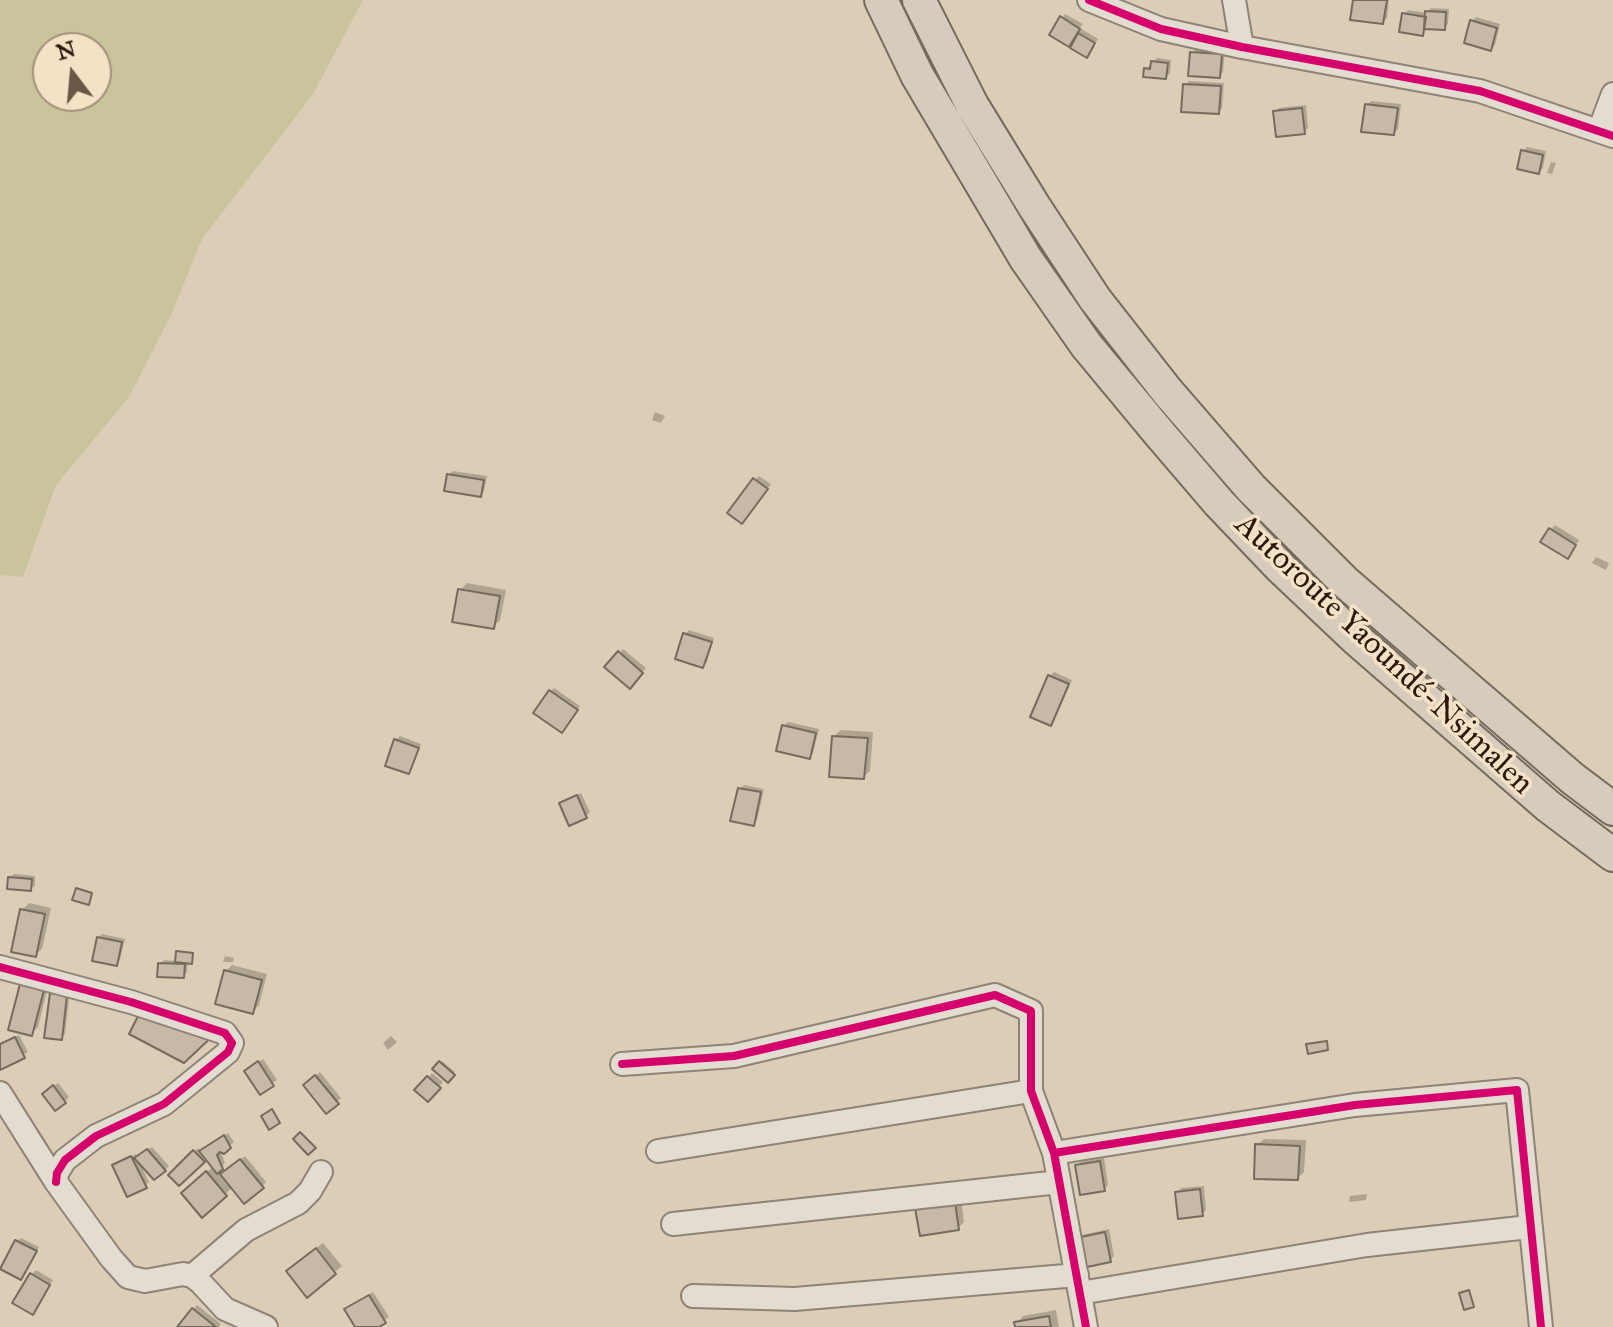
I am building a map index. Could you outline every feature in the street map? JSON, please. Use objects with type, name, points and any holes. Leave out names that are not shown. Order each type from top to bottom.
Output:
[{"type":"highway","name":"Autoroute Yaoundé-Nsimalen","points":[[881,0],[917,75],[1026,259],[1086,345],[1159,433],[1260,546],[1355,638],[1548,806],[1613,855]]},
{"type":"highway","name":"Autoroute Yaoundé-Nsimalen","points":[[919,0],[972,105],[1034,206],[1095,299],[1167,391],[1251,488],[1344,581],[1572,778],[1613,809]]},
{"type":"street","points":[[1089,0],[1161,29],[1480,91],[1606,134],[1613,94]]},
{"type":"street","points":[[1234,0],[1242,47]]},
{"type":"street","points":[[0,967],[131,1002],[225,1033],[232,1043],[228,1052],[164,1104],[96,1136],[65,1160],[57,1173],[56,1182]]},
{"type":"street","points":[[622,1064],[734,1056],[995,995],[1031,1011],[1031,1091],[1054,1153],[1086,1327]]},
{"type":"street","points":[[1054,1153],[1355,1105],[1517,1090],[1541,1327]]},
{"type":"street","points":[[658,1151],[1031,1091]]},
{"type":"street","points":[[0,1093],[56,1182],[128,1277],[145,1281],[183,1274],[192,1276],[225,1309],[266,1327]]},
{"type":"street","points":[[192,1276],[246,1230],[298,1203],[310,1191],[321,1172]]},
{"type":"street","points":[[673,1224],[1059,1182]]},
{"type":"street","points":[[693,1296],[795,1299],[1078,1284],[1367,1245],[1529,1227]]},
{"type":"shaded area","points":[[0,0],[363,0],[313,94],[202,239],[172,313],[129,397],[56,485],[23,577],[0,575]]},
{"type":"building","points":[[1353,0],[1387,0],[1383,24],[1350,20]]},
{"type":"building","points":[[1425,11],[1446,12],[1445,30],[1424,29]]},
{"type":"building","points":[[1402,13],[1426,17],[1423,36],[1399,32]]},
{"type":"building","points":[[1060,16],[1080,29],[1069,47],[1049,35]]},
{"type":"building","points":[[1470,20],[1497,28],[1491,51],[1464,43]]},
{"type":"building","points":[[1078,33],[1095,43],[1087,58],[1070,48]]},
{"type":"building","points":[[1190,52],[1222,54],[1220,78],[1188,76]]},
{"type":"building","points":[[1151,61],[1168,63],[1166,79],[1143,77],[1144,68],[1150,69]]},
{"type":"building","points":[[1183,84],[1221,86],[1219,114],[1181,112]]},
{"type":"building","points":[[1365,104],[1398,108],[1394,135],[1361,132]]},
{"type":"building","points":[[1302,108],[1305,134],[1276,137],[1273,111]]},
{"type":"building","points":[[1521,150],[1543,155],[1539,174],[1517,169]]},
{"type":"building","points":[[447,474],[484,480],[481,497],[444,491]]},
{"type":"building","points":[[753,478],[768,489],[742,524],[727,513]]},
{"type":"building","points":[[1549,528],[1576,545],[1568,559],[1540,542]]},
{"type":"building","points":[[458,589],[500,596],[494,629],[452,622]]},
{"type":"building","points":[[683,633],[712,642],[703,668],[675,659]]},
{"type":"building","points":[[618,651],[643,673],[630,689],[604,667]]},
{"type":"building","points":[[1048,675],[1069,684],[1051,726],[1030,717]]},
{"type":"building","points":[[549,690],[578,710],[562,733],[533,713]]},
{"type":"building","points":[[782,725],[816,733],[810,759],[776,751]]},
{"type":"building","points":[[832,736],[868,738],[864,779],[829,777]]},
{"type":"building","points":[[394,739],[419,748],[409,774],[385,766]]},
{"type":"building","points":[[738,788],[761,792],[754,826],[730,821]]},
{"type":"building","points":[[577,795],[587,818],[569,826],[559,803]]},
{"type":"building","points":[[8,877],[32,879],[31,891],[7,889]]},
{"type":"building","points":[[76,888],[92,893],[89,905],[72,900]]},
{"type":"building","points":[[20,909],[45,914],[36,957],[11,952]]},
{"type":"building","points":[[97,937],[122,942],[117,966],[92,961]]},
{"type":"building","points":[[176,951],[193,953],[192,964],[175,962]]},
{"type":"building","points":[[158,963],[185,964],[184,978],[157,977]]},
{"type":"building","points":[[224,970],[262,980],[253,1014],[215,1004]]},
{"type":"building","points":[[20,984],[44,990],[32,1036],[8,1030]]},
{"type":"building","points":[[50,993],[67,995],[62,1040],[44,1038]]},
{"type":"building","points":[[142,1008],[217,1032],[184,1063],[129,1034]]},
{"type":"building","points":[[15,1037],[25,1058],[0,1070],[0,1044]]},
{"type":"building","points":[[1327,1041],[1328,1050],[1308,1054],[1306,1044]]},
{"type":"building","points":[[258,1061],[274,1086],[260,1095],[244,1071]]},
{"type":"building","points":[[439,1061],[455,1075],[448,1083],[432,1069]]},
{"type":"building","points":[[315,1075],[339,1104],[326,1114],[303,1085]]},
{"type":"building","points":[[427,1076],[441,1088],[428,1102],[414,1090]]},
{"type":"building","points":[[53,1085],[66,1103],[55,1111],[42,1094]]},
{"type":"building","points":[[272,1109],[280,1123],[269,1130],[261,1116]]},
{"type":"building","points":[[300,1132],[316,1148],[308,1155],[293,1139]]},
{"type":"building","points":[[224,1135],[231,1148],[217,1155],[223,1169],[217,1174],[199,1151]]},
{"type":"building","points":[[1255,1144],[1300,1146],[1298,1180],[1254,1179]]},
{"type":"building","points":[[147,1149],[166,1171],[154,1180],[134,1158]]},
{"type":"building","points":[[193,1150],[205,1162],[179,1186],[168,1175]]},
{"type":"building","points":[[131,1156],[147,1188],[127,1197],[112,1165]]},
{"type":"building","points":[[240,1159],[264,1188],[244,1204],[220,1174]]},
{"type":"building","points":[[1100,1161],[1105,1191],[1080,1195],[1075,1165]]},
{"type":"building","points":[[206,1171],[227,1196],[202,1218],[181,1193]]},
{"type":"building","points":[[1200,1189],[1203,1216],[1178,1219],[1175,1192]]},
{"type":"building","points":[[955,1202],[959,1230],[920,1236],[915,1208]]},
{"type":"building","points":[[1105,1232],[1111,1262],[1082,1268],[1076,1238]]},
{"type":"building","points":[[15,1240],[37,1251],[21,1280],[0,1269]]},
{"type":"building","points":[[316,1248],[336,1274],[307,1298],[286,1271]]},
{"type":"building","points":[[30,1273],[50,1285],[33,1315],[12,1303]]},
{"type":"building","points":[[1469,1290],[1474,1307],[1464,1310],[1459,1293]]},
{"type":"building","points":[[369,1295],[386,1323],[379,1327],[355,1327],[344,1309]]},
{"type":"building","points":[[192,1308],[216,1327],[177,1327]]},
{"type":"building","points":[[1049,1316],[1051,1327],[1015,1327],[1014,1322]]},
{"type":"cycle path","points":[[1089,0],[1161,29],[1480,91],[1613,136]]},
{"type":"cycle path","points":[[0,967],[131,1002],[225,1033],[232,1043],[228,1052],[164,1104],[96,1136],[65,1160],[57,1173],[56,1182]]},
{"type":"cycle path","points":[[622,1064],[734,1056],[995,995],[1031,1011],[1031,1091],[1054,1153],[1086,1327]]},
{"type":"cycle path","points":[[1054,1153],[1355,1105],[1517,1090],[1541,1327]]}]
